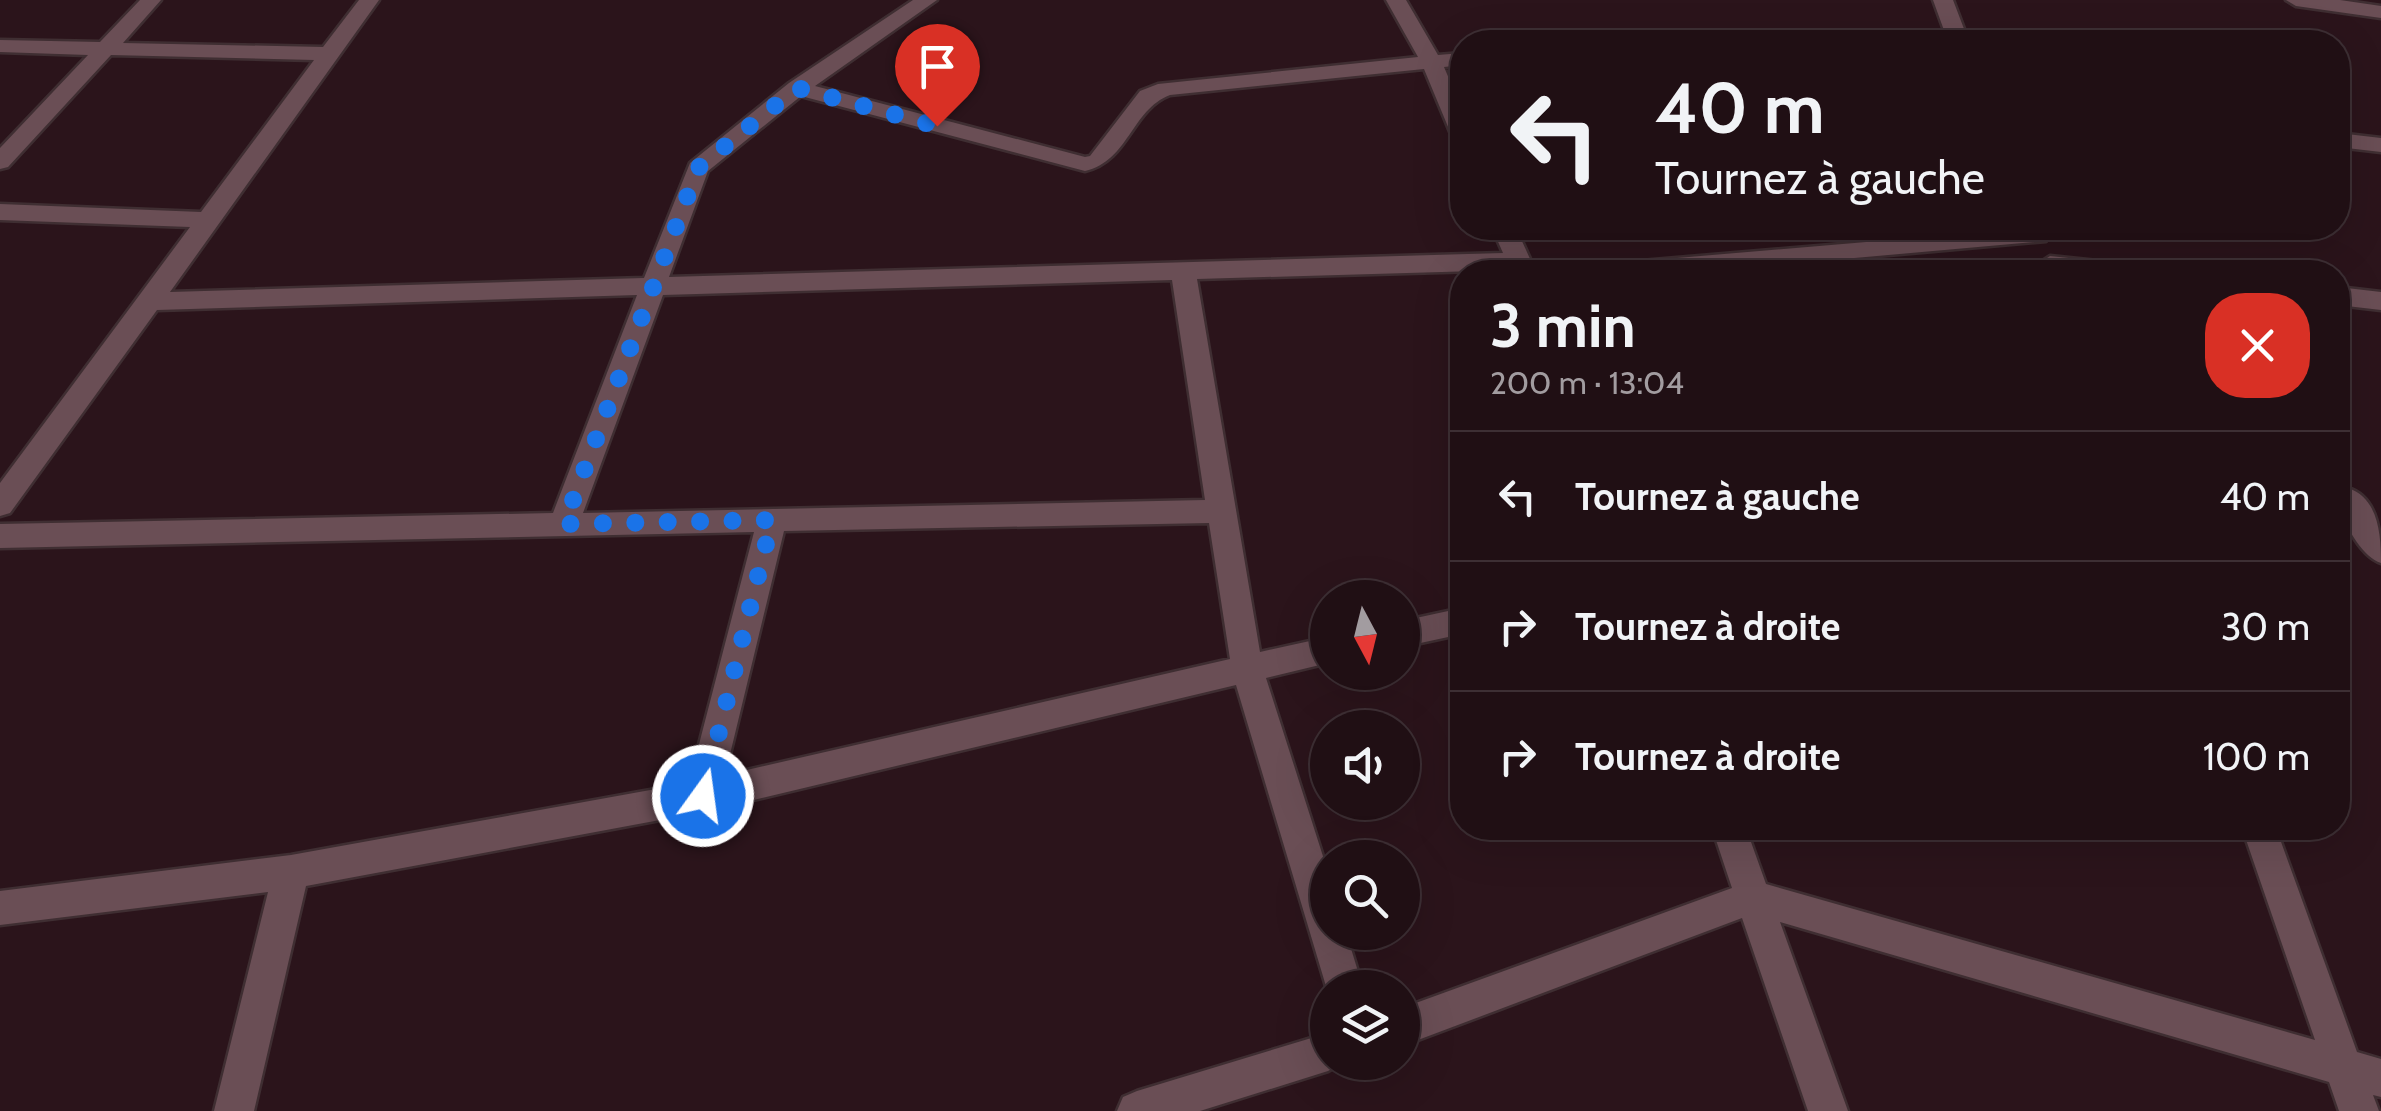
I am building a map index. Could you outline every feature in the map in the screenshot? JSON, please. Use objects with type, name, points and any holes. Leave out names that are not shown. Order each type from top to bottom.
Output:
[{"type":"street","points":[[0,162],[151,0]]},
{"type":"street","points":[[0,505],[369,0]]},
{"type":"street","points":[[564,524],[698,168],[797,88],[927,0]]},
{"type":"street","points":[[1396,0],[1431,61],[1450,106]]},
{"type":"street","points":[[1943,0],[1954,30]]},
{"type":"street","points":[[2296,0],[2381,12]]},
{"type":"street","points":[[0,46],[330,54]]},
{"type":"street","points":[[797,88],[1084,164],[1098,161],[1148,96],[1166,89],[1450,60]]},
{"type":"street","points":[[2350,141],[2381,145]]},
{"type":"street","points":[[0,212],[208,220]]},
{"type":"street","points":[[1732,260],[1941,240]]},
{"type":"street","points":[[150,300],[1182,271],[1450,268]]},
{"type":"street","points":[[1182,271],[1247,667],[1310,873]]},
{"type":"street","points":[[2350,298],[2381,302]]},
{"type":"street","points":[[2350,499],[2381,501]]},
{"type":"street","points":[[2350,509],[2381,551]]},
{"type":"street","points":[[0,536],[1221,511]]},
{"type":"street","points":[[703,796],[772,520]]},
{"type":"street","points":[[1420,630],[1450,624]]},
{"type":"street","points":[[0,908],[291,872],[703,796],[1310,654]]},
{"type":"street","points":[[1732,840],[1828,1111]]},
{"type":"street","points":[[2263,840],[2359,1111]]},
{"type":"street","points":[[234,1111],[291,872]]},
{"type":"street","points":[[1420,1020],[1753,896],[2381,1078]]},
{"type":"street","points":[[1137,1111],[1310,1058]]},
{"type":"route","points":[[703,796],[772,520],[564,524],[698,168],[797,88],[937,126]]}]
